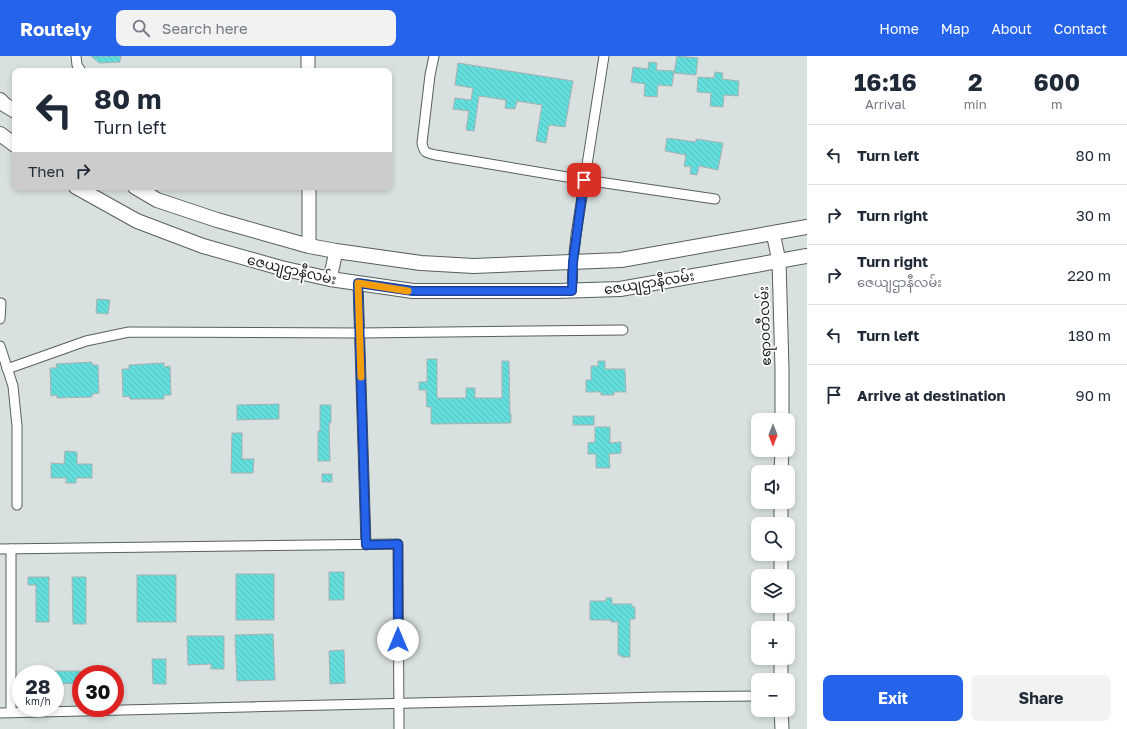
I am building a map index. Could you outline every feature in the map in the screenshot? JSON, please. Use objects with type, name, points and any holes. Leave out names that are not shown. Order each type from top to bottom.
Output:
[{"type":"main road","points":[[0,100],[12,109]]},
{"type":"main road","points":[[0,134],[12,143]]},
{"type":"main road","name":"ဇေယျဌာနီလမ်း","points":[[81,190],[137,221],[203,246],[281,268],[330,279],[413,291],[572,291],[620,288],[807,256]]},
{"type":"main road","name":"ဇေယျဌာနီလမ်း","points":[[140,190],[157,200],[217,220],[310,246],[421,263],[474,266],[622,260],[807,227]]},
{"type":"street","points":[[76,56],[77,65],[79,68]]},
{"type":"street","points":[[308,56],[308,68]]},
{"type":"street","points":[[434,56],[430,75],[422,143],[425,152],[584,180],[715,199]]},
{"type":"street","points":[[572,291],[573,262],[584,180],[604,56]]},
{"type":"street","points":[[309,190],[310,246]]},
{"type":"street","name":"ဧရာဝတီလမ်း","points":[[773,233],[779,261],[782,413]]},
{"type":"street","points":[[330,279],[336,251]]},
{"type":"street","points":[[358,283],[366,545]]},
{"type":"street","points":[[0,319],[1,303]]},
{"type":"street","points":[[7,369],[86,341],[129,332],[623,330]]},
{"type":"street","points":[[0,346],[13,386],[17,426],[17,505]]},
{"type":"street","points":[[0,549],[398,544],[399,729]]},
{"type":"street","points":[[11,549],[11,712]]},
{"type":"street","points":[[0,713],[751,696]]},
{"type":"street","points":[[781,717],[782,729]]},
{"type":"building","points":[[91,56],[121,56],[120,62],[99,63]]},
{"type":"building","points":[[677,56],[698,58],[696,75],[674,73]]},
{"type":"building","points":[[649,62],[657,63],[656,70],[674,71],[672,86],[658,85],[657,97],[644,96],[645,84],[631,82],[633,67],[648,69]]},
{"type":"building","points":[[458,63],[573,81],[565,127],[549,125],[546,143],[536,141],[542,105],[517,101],[515,109],[505,108],[506,100],[479,96],[474,131],[466,130],[469,111],[453,109],[455,98],[471,100],[473,88],[455,85]]},
{"type":"building","points":[[715,72],[723,73],[722,79],[739,81],[738,96],[724,95],[723,107],[710,106],[711,93],[697,92],[698,77],[714,78]]},
{"type":"building","points":[[667,138],[696,142],[696,139],[723,143],[718,170],[699,166],[697,175],[690,174],[691,167],[684,166],[686,155],[665,151]]},
{"type":"building","points":[[97,299],[110,300],[108,314],[96,313]]},
{"type":"building","points":[[427,359],[437,359],[437,398],[466,398],[466,388],[475,388],[475,398],[502,398],[502,361],[509,361],[511,423],[431,424],[431,407],[427,407],[426,390],[419,390],[419,382],[427,382]]},
{"type":"building","points":[[598,361],[605,361],[605,369],[625,369],[626,392],[614,392],[614,395],[601,395],[601,392],[586,392],[586,380],[591,380],[591,366],[598,366]]},
{"type":"building","points":[[92,362],[92,365],[98,365],[99,393],[92,394],[92,397],[57,398],[57,395],[51,396],[50,368],[57,368],[56,364]]},
{"type":"building","points":[[164,363],[164,367],[170,366],[171,395],[164,395],[164,399],[130,399],[129,396],[123,397],[122,369],[129,369],[129,365]]},
{"type":"building","points":[[279,404],[279,419],[237,420],[237,405]]},
{"type":"building","points":[[320,405],[331,405],[331,423],[329,423],[330,461],[318,461]]},
{"type":"building","points":[[573,416],[594,416],[594,425],[573,425]]},
{"type":"building","points":[[595,427],[610,427],[610,443],[621,442],[621,453],[609,454],[610,468],[596,468],[596,454],[588,454],[588,443],[595,442]]},
{"type":"building","points":[[232,433],[242,433],[242,459],[254,459],[253,473],[231,473]]},
{"type":"building","points":[[65,451],[77,452],[77,464],[92,464],[92,478],[76,478],[76,483],[66,483],[66,478],[51,478],[51,463],[64,464]]},
{"type":"building","points":[[322,474],[332,474],[332,482],[322,482]]},
{"type":"building","points":[[329,572],[344,572],[344,600],[329,600]]},
{"type":"building","points":[[236,574],[274,574],[274,620],[236,620]]},
{"type":"building","points":[[137,575],[176,575],[176,622],[137,622]]},
{"type":"building","points":[[28,577],[49,577],[49,622],[36,622],[36,585],[28,585]]},
{"type":"building","points":[[72,577],[86,577],[86,624],[73,624]]},
{"type":"building","points":[[606,598],[612,598],[612,604],[632,604],[632,607],[635,607],[635,619],[630,619],[630,657],[621,657],[621,655],[618,655],[618,622],[611,622],[611,620],[590,620],[590,601],[606,601]]},
{"type":"building","points":[[273,634],[275,680],[237,681],[235,635]]},
{"type":"building","points":[[187,636],[224,636],[224,669],[211,669],[211,664],[188,665]]},
{"type":"building","points":[[344,650],[345,683],[330,684],[329,651]]},
{"type":"building","points":[[152,659],[166,659],[166,684],[153,684]]},
{"type":"building","points":[[64,671],[72,671],[72,683],[64,684]]},
{"type":"slow traffic","points":[[361,377],[358,283],[408,291]]},
{"type":"route","points":[[398,640],[398,544],[366,545],[358,283],[413,291],[572,291],[573,262],[584,180]]}]
